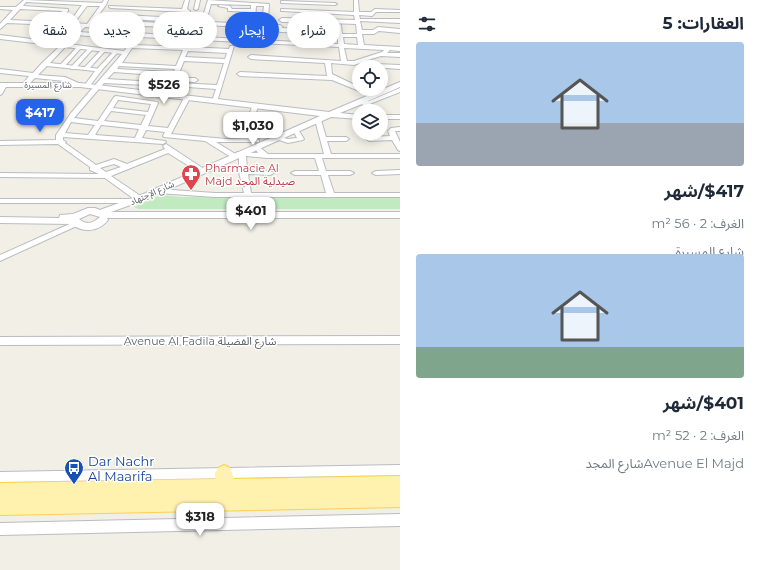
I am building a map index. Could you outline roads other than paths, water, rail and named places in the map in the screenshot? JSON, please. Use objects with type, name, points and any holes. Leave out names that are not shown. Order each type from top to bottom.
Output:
[{"type":"main road","points":[[0,220],[35,220],[48,222],[76,221],[87,211],[102,216],[400,220]]},
{"type":"main road","points":[[102,216],[400,215]]},
{"type":"main road","points":[[76,221],[80,226],[91,227],[96,226],[102,216]]},
{"type":"main road","points":[[0,491],[225,480],[400,484]]},
{"type":"main road","points":[[0,507],[400,499]]},
{"type":"street","points":[[0,27],[26,0],[104,5]]},
{"type":"street","points":[[81,29],[107,0]]},
{"type":"street","points":[[108,12],[115,0]]},
{"type":"street","points":[[108,12],[124,8],[129,0]]},
{"type":"street","points":[[184,8],[187,0]]},
{"type":"street","points":[[196,8],[198,0]]},
{"type":"street","points":[[356,0],[356,21],[360,34],[361,46]]},
{"type":"street","points":[[51,8],[57,1]]},
{"type":"street","points":[[210,2],[219,6],[241,10],[281,3],[315,2],[335,4]]},
{"type":"street","points":[[210,2],[246,2],[254,8]]},
{"type":"street","points":[[206,12],[210,2]]},
{"type":"street","points":[[281,3],[309,11],[373,14],[375,10],[400,11]]},
{"type":"street","points":[[281,3],[279,42],[287,43]]},
{"type":"street","points":[[309,3],[309,11]]},
{"type":"street","points":[[80,12],[86,4]]},
{"type":"street","points":[[135,12],[140,4],[184,8],[188,12]]},
{"type":"street","points":[[266,12],[267,5]]},
{"type":"street","points":[[217,13],[219,6]]},
{"type":"street","points":[[0,8],[51,8],[66,10],[64,12]]},
{"type":"street","points":[[124,8],[131,12]]},
{"type":"street","points":[[169,12],[184,8]]},
{"type":"street","points":[[230,8],[254,8]]},
{"type":"street","points":[[229,12],[230,8]]},
{"type":"street","points":[[253,12],[254,8]]},
{"type":"street","points":[[7,20],[29,21]]},
{"type":"street","points":[[386,20],[387,28]]},
{"type":"street","points":[[340,22],[386,20],[400,21]]},
{"type":"street","points":[[217,24],[224,24],[218,39],[225,39]]},
{"type":"street","points":[[281,25],[287,24]]},
{"type":"street","points":[[81,25],[85,25]]},
{"type":"street","points":[[81,25],[89,25]]},
{"type":"street","points":[[281,25],[287,26]]},
{"type":"street","points":[[340,34],[360,34],[372,32],[378,29],[400,27]]},
{"type":"street","points":[[387,28],[400,30]]},
{"type":"street","points":[[0,37],[29,41]]},
{"type":"street","points":[[340,40],[344,63]]},
{"type":"street","points":[[145,42],[185,52],[229,54]]},
{"type":"street","points":[[341,46],[386,48],[399,46]]},
{"type":"street","points":[[25,85],[60,48]]},
{"type":"street","points":[[62,66],[79,48],[125,53]]},
{"type":"street","points":[[59,139],[70,120],[99,84],[118,64],[129,48]]},
{"type":"street","points":[[167,96],[187,48]]},
{"type":"street","points":[[215,101],[231,48]]},
{"type":"street","points":[[260,48],[266,50],[283,68],[298,77],[331,76],[352,86]]},
{"type":"street","points":[[252,57],[269,48]]},
{"type":"street","points":[[365,60],[381,54],[386,51],[386,48]]},
{"type":"street","points":[[73,68],[90,50]]},
{"type":"street","points":[[86,69],[103,51]]},
{"type":"street","points":[[0,71],[65,79],[83,86],[116,52]]},
{"type":"street","points":[[185,52],[229,54]]},
{"type":"street","points":[[381,54],[400,55]]},
{"type":"street","points":[[388,61],[400,62]]},
{"type":"street","points":[[328,62],[331,76]]},
{"type":"street","points":[[240,74],[283,68],[299,63],[313,64],[352,62]]},
{"type":"street","points":[[44,64],[99,70]]},
{"type":"street","points":[[118,64],[220,84]]},
{"type":"street","points":[[388,67],[400,67]]},
{"type":"street","points":[[39,70],[94,76]]},
{"type":"street","points":[[110,72],[175,76]]},
{"type":"street","points":[[99,84],[175,76]]},
{"type":"street","name":"شارع المسيرة","points":[[2,85],[83,86],[99,84],[167,96],[328,116],[352,117]]},
{"type":"street","name":"شارع الإجتهاد","points":[[388,90],[400,84]]},
{"type":"street","points":[[0,93],[2,85]]},
{"type":"street","points":[[364,102],[400,90]]},
{"type":"street","name":"شارع الإجتهاد","points":[[102,216],[239,156],[259,144],[364,102],[374,96]]},
{"type":"street","points":[[91,136],[108,109],[118,98],[153,102],[155,104],[151,114],[138,139]]},
{"type":"street","points":[[187,98],[166,136],[169,150],[203,171]]},
{"type":"street","points":[[255,107],[246,131],[247,134],[259,144],[264,155]]},
{"type":"street","points":[[108,109],[151,114]]},
{"type":"street","points":[[388,116],[400,117]]},
{"type":"street","points":[[70,120],[144,127],[166,136]]},
{"type":"street","points":[[318,120],[328,156]]},
{"type":"street","points":[[400,129],[391,130],[400,149]]},
{"type":"street","points":[[0,143],[82,136],[138,139],[166,136],[259,144]]},
{"type":"street","points":[[388,138],[394,138]]},
{"type":"street","points":[[59,139],[93,168],[136,200]]},
{"type":"street","points":[[206,139],[239,156],[397,156],[400,168]]},
{"type":"street","points":[[323,139],[346,139]]},
{"type":"street","points":[[0,176],[104,176],[169,150]]},
{"type":"street","points":[[239,156],[242,163],[248,195]]},
{"type":"street","points":[[318,156],[331,196]]},
{"type":"street","points":[[93,168],[114,161],[127,167]]},
{"type":"street","points":[[243,172],[270,172]]},
{"type":"street","points":[[376,173],[400,172]]},
{"type":"street","points":[[295,173],[350,173]]},
{"type":"street","points":[[158,191],[248,195],[400,195]]},
{"type":"street","points":[[0,201],[136,200]]},
{"type":"street","points":[[0,258],[76,221]]},
{"type":"street","name":"Avenue Al Fadila شارع الفضيلة","points":[[0,341],[400,340]]},
{"type":"street","points":[[0,477],[225,480],[400,470]]},
{"type":"street","points":[[0,529],[400,520]]},
{"type":"place","name":"Pharmacie Al Majd صيدلية المجد","points":[[191,191]]},
{"type":"place","name":"Dar Nachr Al Maarifa","points":[[74,485]]}]
